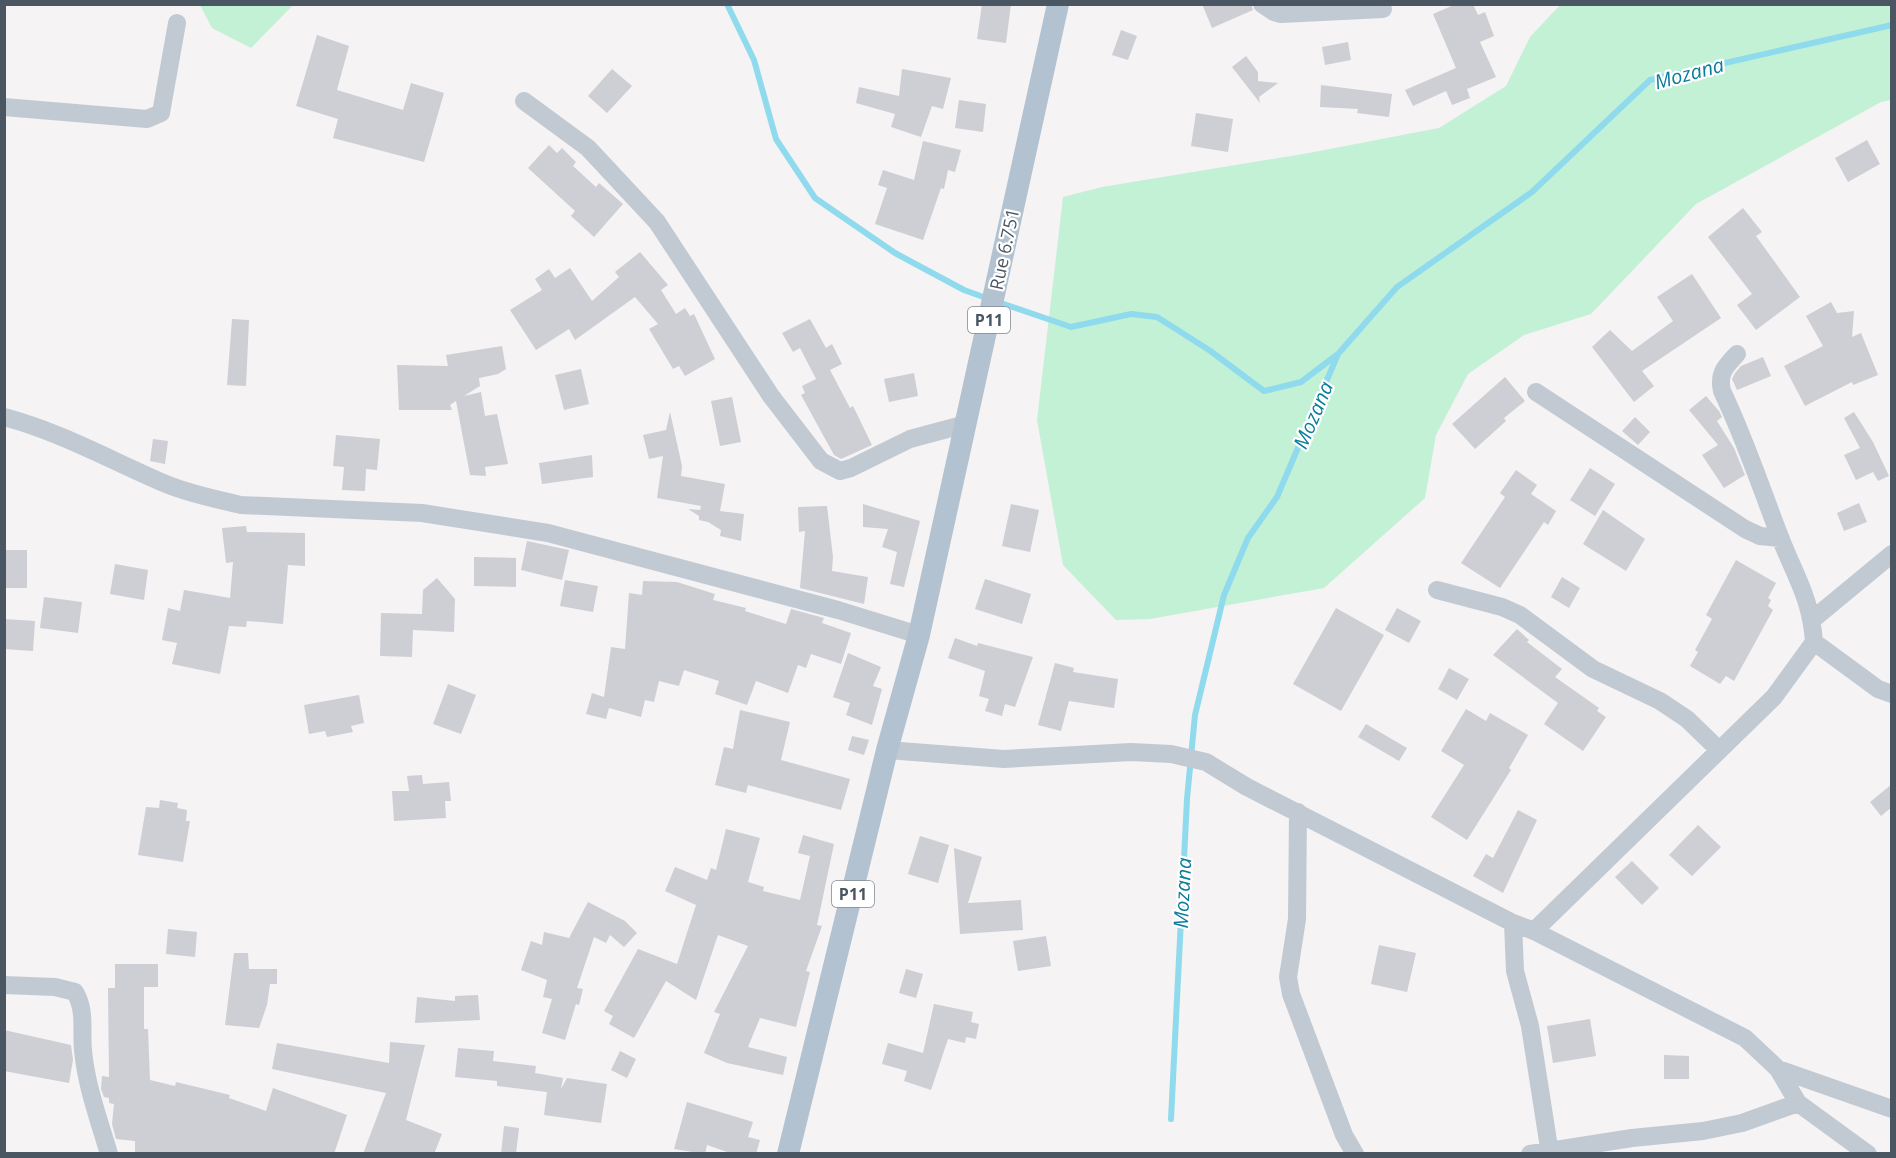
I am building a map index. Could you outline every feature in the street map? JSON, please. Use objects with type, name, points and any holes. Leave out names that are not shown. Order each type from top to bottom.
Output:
[{"type":"main road","name":"Rue 6.751","points":[[919,635],[1058,4]]},
{"type":"main road","name":"P11","points":[[788,1154],[888,750],[919,635]]},
{"type":"street","points":[[1262,4],[1281,14],[1383,9]]},
{"type":"street","points":[[4,107],[147,119],[156,117],[161,113],[177,23]]},
{"type":"street","points":[[524,101],[588,148],[657,222],[771,396],[821,461],[840,471],[851,468],[910,439],[966,424]]},
{"type":"street","points":[[1534,931],[1774,697],[1814,642],[1806,594],[1780,538],[1755,466],[1722,391],[1719,379],[1722,370],[1737,354]]},
{"type":"street","points":[[1536,392],[1745,529],[1760,536],[1780,538]]},
{"type":"street","points":[[4,417],[44,428],[168,485],[219,500],[241,505],[422,513],[548,533],[838,610],[919,635]]},
{"type":"street","points":[[1812,620],[1892,555]]},
{"type":"street","points":[[1437,590],[1520,615],[1593,669],[1660,700],[1687,718],[1719,750]]},
{"type":"street","points":[[1814,642],[1878,689],[1892,694]]},
{"type":"street","points":[[888,750],[1004,759],[1131,752],[1171,754],[1206,762],[1513,923],[1534,931],[1744,1038],[1778,1069],[1798,1103],[1868,1154]]},
{"type":"street","points":[[1298,812],[1297,919],[1288,977],[1291,993],[1344,1135],[1355,1154]]},
{"type":"street","points":[[1513,923],[1515,972],[1530,1026],[1550,1152]]},
{"type":"street","points":[[4,985],[55,987],[75,992],[83,1005],[83,1050],[91,1092],[109,1154]]},
{"type":"street","points":[[1778,1069],[1892,1109]]},
{"type":"street","points":[[1530,1154],[1632,1138],[1703,1131],[1742,1123],[1798,1103]]},
{"type":"green space","points":[[200,5],[293,5],[251,48],[212,28]]},
{"type":"green space","points":[[1560,5],[1891,5],[1891,100],[1881,102],[1696,204],[1591,314],[1524,335],[1468,374],[1436,435],[1425,498],[1324,588],[1150,619],[1116,620],[1063,565],[1037,420],[1063,197],[1102,187],[1309,153],[1439,128],[1506,86],[1530,37]]},
{"type":"building","points":[[982,4],[1011,4],[1006,43],[977,39]]},
{"type":"building","points":[[1202,4],[1251,4],[1253,10],[1212,28]]},
{"type":"building","points":[[1456,4],[1473,4],[1478,15],[1485,12],[1494,36],[1480,42],[1496,77],[1467,89],[1470,98],[1452,105],[1446,91],[1413,106],[1405,90],[1456,68],[1433,14]]},
{"type":"building","points":[[1121,30],[1137,36],[1128,60],[1112,55]]},
{"type":"building","points":[[317,35],[349,46],[337,90],[403,110],[411,83],[444,93],[424,162],[333,138],[338,119],[296,106]]},
{"type":"building","points":[[1348,42],[1351,60],[1325,65],[1322,47]]},
{"type":"building","points":[[1246,56],[1258,72],[1258,81],[1278,83],[1259,97],[1260,103],[1232,67]]},
{"type":"building","points":[[612,69],[632,86],[607,113],[588,96]]},
{"type":"building","points":[[902,69],[951,78],[943,109],[932,106],[921,137],[891,127],[895,114],[856,103],[859,87],[899,96]]},
{"type":"building","points":[[1321,85],[1392,94],[1389,117],[1357,113],[1358,109],[1320,107]]},
{"type":"building","points":[[959,100],[986,104],[983,132],[955,128]]},
{"type":"building","points":[[1196,113],[1233,119],[1228,152],[1191,146]]},
{"type":"building","points":[[1867,140],[1880,164],[1848,182],[1835,158]]},
{"type":"building","points":[[923,141],[961,150],[955,172],[948,170],[944,189],[941,188],[923,240],[875,224],[887,188],[878,185],[883,170],[914,180]]},
{"type":"building","points":[[549,145],[557,153],[562,148],[576,162],[573,166],[596,187],[599,183],[623,204],[594,237],[571,216],[575,211],[528,168]]},
{"type":"building","points":[[1743,208],[1762,232],[1756,236],[1800,297],[1756,330],[1737,305],[1752,294],[1708,237]]},
{"type":"building","points":[[640,252],[668,285],[661,290],[676,314],[685,308],[690,316],[694,314],[715,359],[685,376],[679,366],[673,369],[649,329],[658,324],[635,297],[575,340],[569,329],[536,350],[510,310],[542,290],[535,279],[549,269],[555,278],[570,268],[592,301],[619,277],[615,272]]},
{"type":"building","points":[[1692,274],[1721,318],[1642,371],[1654,386],[1634,402],[1592,347],[1610,330],[1632,351],[1673,321],[1657,297]]},
{"type":"building","points":[[1831,302],[1837,313],[1854,311],[1852,337],[1861,333],[1878,375],[1853,385],[1852,382],[1805,406],[1784,366],[1823,346],[1806,316]]},
{"type":"building","points":[[232,319],[249,320],[246,386],[227,385]]},
{"type":"building","points":[[810,319],[826,348],[832,344],[842,364],[830,370],[850,408],[853,406],[872,445],[841,459],[834,455],[801,395],[805,393],[802,386],[816,379],[800,348],[793,352],[782,333]]},
{"type":"building","points":[[502,346],[506,369],[498,374],[479,378],[480,386],[464,396],[481,392],[485,416],[497,414],[508,464],[485,467],[486,476],[470,475],[456,401],[450,405],[452,410],[399,410],[397,365],[448,366],[446,355]]},
{"type":"building","points":[[1763,357],[1771,376],[1737,390],[1732,379],[1735,373],[1741,366]]},
{"type":"building","points":[[581,369],[589,404],[564,410],[555,375]]},
{"type":"building","points":[[914,373],[918,396],[889,402],[884,379]]},
{"type":"building","points":[[1505,377],[1525,401],[1504,418],[1506,421],[1475,449],[1452,424]]},
{"type":"building","points":[[1706,396],[1722,417],[1717,421],[1734,448],[1745,475],[1724,488],[1702,455],[1718,445],[1689,410]]},
{"type":"building","points":[[732,397],[741,442],[720,446],[711,401]]},
{"type":"building","points":[[670,412],[682,466],[681,476],[725,484],[720,511],[744,514],[741,541],[720,536],[721,530],[708,522],[699,520],[699,516],[688,509],[700,510],[701,506],[657,498],[663,456],[649,459],[643,435],[666,430]]},
{"type":"building","points":[[1854,412],[1873,442],[1889,476],[1878,481],[1873,472],[1856,480],[1844,455],[1860,448],[1844,418]]},
{"type":"building","points":[[1635,417],[1650,432],[1638,445],[1622,431]]},
{"type":"building","points":[[336,435],[380,439],[377,470],[366,469],[365,491],[342,490],[344,467],[333,466]]},
{"type":"building","points":[[153,439],[168,441],[165,464],[150,461]]},
{"type":"building","points":[[592,455],[593,477],[542,484],[539,463]]},
{"type":"building","points":[[1590,468],[1615,484],[1595,516],[1570,500]]},
{"type":"building","points":[[1516,470],[1537,485],[1531,494],[1556,511],[1548,525],[1544,522],[1500,588],[1461,563],[1505,497],[1500,493]]},
{"type":"building","points":[[1859,503],[1867,522],[1844,531],[1837,513]]},
{"type":"building","points":[[863,504],[920,521],[904,587],[890,584],[897,552],[882,547],[888,529],[863,527]]},
{"type":"building","points":[[1011,504],[1039,510],[1030,552],[1002,546]]},
{"type":"building","points":[[827,506],[833,557],[832,571],[868,577],[864,604],[800,588],[805,531],[799,532],[798,507]]},
{"type":"building","points":[[1603,510],[1645,539],[1626,571],[1583,544]]},
{"type":"building","points":[[246,526],[247,532],[305,533],[305,566],[288,565],[283,624],[247,621],[246,627],[229,626],[220,674],[172,664],[177,643],[162,640],[168,608],[180,611],[184,590],[230,598],[233,562],[226,563],[222,528]]},
{"type":"building","points":[[527,541],[569,550],[562,580],[521,570]]},
{"type":"building","points":[[4,550],[27,550],[27,588],[4,588]]},
{"type":"building","points":[[474,557],[516,558],[516,587],[474,586]]},
{"type":"building","points":[[1736,560],[1776,583],[1768,598],[1771,600],[1768,606],[1773,610],[1734,681],[1726,676],[1720,684],[1690,666],[1698,652],[1695,650],[1712,619],[1706,615]]},
{"type":"building","points":[[115,564],[148,570],[144,600],[110,594]]},
{"type":"building","points":[[1562,577],[1580,588],[1569,608],[1551,597]]},
{"type":"building","points":[[437,578],[455,599],[454,632],[413,630],[412,657],[380,656],[381,613],[422,614],[423,590]]},
{"type":"building","points":[[985,579],[1031,594],[1022,624],[975,609]]},
{"type":"building","points":[[565,580],[598,586],[593,612],[560,606]]},
{"type":"building","points":[[643,581],[677,582],[715,594],[713,600],[746,608],[745,611],[786,624],[791,609],[824,618],[822,623],[851,633],[841,664],[811,654],[806,668],[798,665],[788,693],[756,681],[747,705],[715,694],[719,681],[684,670],[679,686],[659,681],[654,702],[645,700],[641,717],[609,708],[606,719],[586,714],[592,693],[604,697],[611,647],[625,649],[629,593],[642,595]]},
{"type":"building","points":[[44,597],[82,602],[78,633],[40,628]]},
{"type":"building","points":[[1336,608],[1384,635],[1341,711],[1293,684]]},
{"type":"building","points":[[1397,608],[1421,621],[1409,643],[1385,630]]},
{"type":"building","points":[[4,619],[35,621],[33,651],[4,649]]},
{"type":"building","points":[[1517,629],[1529,640],[1527,642],[1562,669],[1555,677],[1599,708],[1597,711],[1606,717],[1583,751],[1544,724],[1558,703],[1493,655]]},
{"type":"building","points":[[955,638],[977,646],[978,643],[1033,657],[1015,707],[1005,704],[1002,716],[985,711],[989,699],[979,696],[985,671],[948,658]]},
{"type":"building","points":[[848,653],[881,667],[873,686],[882,689],[872,725],[846,715],[850,703],[833,697]]},
{"type":"building","points":[[1055,663],[1074,668],[1073,672],[1118,679],[1114,708],[1069,701],[1061,731],[1038,725]]},
{"type":"building","points":[[1449,668],[1469,679],[1457,700],[1438,689]]},
{"type":"building","points":[[448,684],[476,695],[461,734],[433,724]]},
{"type":"building","points":[[359,695],[364,723],[351,726],[353,732],[327,737],[325,731],[309,734],[304,705]]},
{"type":"building","points":[[1466,709],[1486,721],[1490,713],[1528,735],[1509,768],[1511,770],[1467,840],[1431,817],[1464,765],[1441,751]]},
{"type":"building","points":[[740,710],[790,722],[781,760],[850,779],[841,810],[748,785],[746,793],[715,785],[724,747],[733,749]]},
{"type":"building","points":[[1366,724],[1407,748],[1399,761],[1358,737]]},
{"type":"building","points":[[852,736],[869,740],[864,755],[848,750]]},
{"type":"building","points":[[422,775],[423,784],[449,782],[451,801],[445,801],[446,818],[394,821],[392,791],[409,791],[407,776]]},
{"type":"building","points":[[1892,784],[1892,807],[1881,816],[1870,802]]},
{"type":"building","points":[[160,800],[178,803],[177,808],[187,810],[186,821],[190,821],[183,862],[138,855],[146,807],[159,808]]},
{"type":"building","points":[[1518,810],[1537,820],[1503,893],[1473,876],[1486,854],[1493,858]]},
{"type":"building","points":[[1698,825],[1721,847],[1692,876],[1669,855]]},
{"type":"building","points":[[726,829],[760,838],[748,882],[764,887],[763,891],[800,900],[810,856],[798,853],[803,835],[834,844],[817,925],[822,926],[806,971],[810,972],[796,1027],[760,1018],[748,1047],[787,1057],[783,1075],[727,1063],[704,1053],[720,1014],[714,1012],[748,946],[718,935],[696,1000],[666,981],[634,1038],[609,1024],[613,1016],[604,1011],[638,949],[677,964],[696,905],[665,891],[675,867],[707,880],[711,868],[716,870]]},
{"type":"building","points":[[920,836],[949,845],[938,883],[908,874]]},
{"type":"building","points":[[954,848],[982,857],[968,903],[1021,900],[1023,930],[960,934]]},
{"type":"building","points":[[1632,861],[1659,888],[1642,905],[1615,877]]},
{"type":"building","points":[[588,902],[625,921],[637,933],[624,947],[610,935],[606,943],[594,937],[577,988],[583,989],[579,1005],[576,1004],[565,1040],[542,1033],[552,999],[543,997],[547,980],[521,970],[531,941],[542,945],[544,932],[569,938]]},
{"type":"building","points":[[168,929],[197,932],[195,957],[166,954]]},
{"type":"building","points":[[1046,936],[1051,966],[1018,971],[1013,941]]},
{"type":"building","points":[[1379,945],[1416,953],[1407,992],[1371,984]]},
{"type":"building","points":[[234,953],[248,953],[249,969],[277,969],[277,984],[270,984],[267,1005],[259,1028],[225,1025]]},
{"type":"building","points":[[115,964],[158,964],[158,987],[144,987],[144,1029],[148,1029],[150,1080],[175,1086],[176,1082],[230,1095],[229,1098],[266,1111],[273,1088],[347,1115],[334,1154],[135,1154],[135,1141],[116,1139],[112,1124],[114,1104],[109,1103],[109,1098],[104,1097],[101,1089],[102,1076],[109,1077],[108,988],[115,988]]},
{"type":"building","points":[[906,969],[923,974],[916,998],[899,993]]},
{"type":"building","points":[[478,995],[480,1020],[415,1023],[417,997],[455,1001],[455,996]]},
{"type":"building","points":[[934,1004],[973,1012],[971,1022],[979,1024],[976,1039],[966,1037],[965,1043],[948,1039],[931,1090],[904,1081],[907,1071],[882,1064],[888,1043],[923,1053]]},
{"type":"building","points":[[1590,1019],[1596,1056],[1553,1063],[1547,1026]]},
{"type":"building","points":[[4,1030],[71,1045],[73,1060],[69,1083],[4,1071]]},
{"type":"building","points":[[390,1042],[425,1045],[406,1120],[442,1134],[434,1154],[363,1154],[386,1093],[272,1069],[277,1043],[389,1063]]},
{"type":"building","points":[[458,1048],[494,1051],[493,1061],[536,1066],[535,1073],[563,1078],[561,1089],[567,1078],[607,1084],[601,1123],[544,1115],[547,1092],[497,1086],[497,1081],[455,1077]]},
{"type":"building","points":[[620,1051],[636,1059],[627,1078],[611,1070]]},
{"type":"building","points":[[1664,1055],[1689,1056],[1689,1079],[1664,1079]]},
{"type":"building","points":[[687,1102],[753,1122],[748,1137],[760,1140],[756,1154],[733,1154],[707,1145],[705,1154],[674,1149]]},
{"type":"building","points":[[504,1126],[519,1128],[516,1154],[501,1154]]},
{"type":"waterway","points":[[727,4],[754,60],[776,139],[815,198],[895,253],[964,290],[989,299]]},
{"type":"waterway","name":"Mozana","points":[[1171,1119],[1187,799],[1195,715],[1224,595],[1248,538],[1277,497],[1338,354],[1397,287],[1532,192],[1650,80],[1892,25]]},
{"type":"waterway","points":[[998,302],[1071,327],[1131,314],[1157,317],[1209,350],[1264,391],[1301,382],[1338,354]]}]
